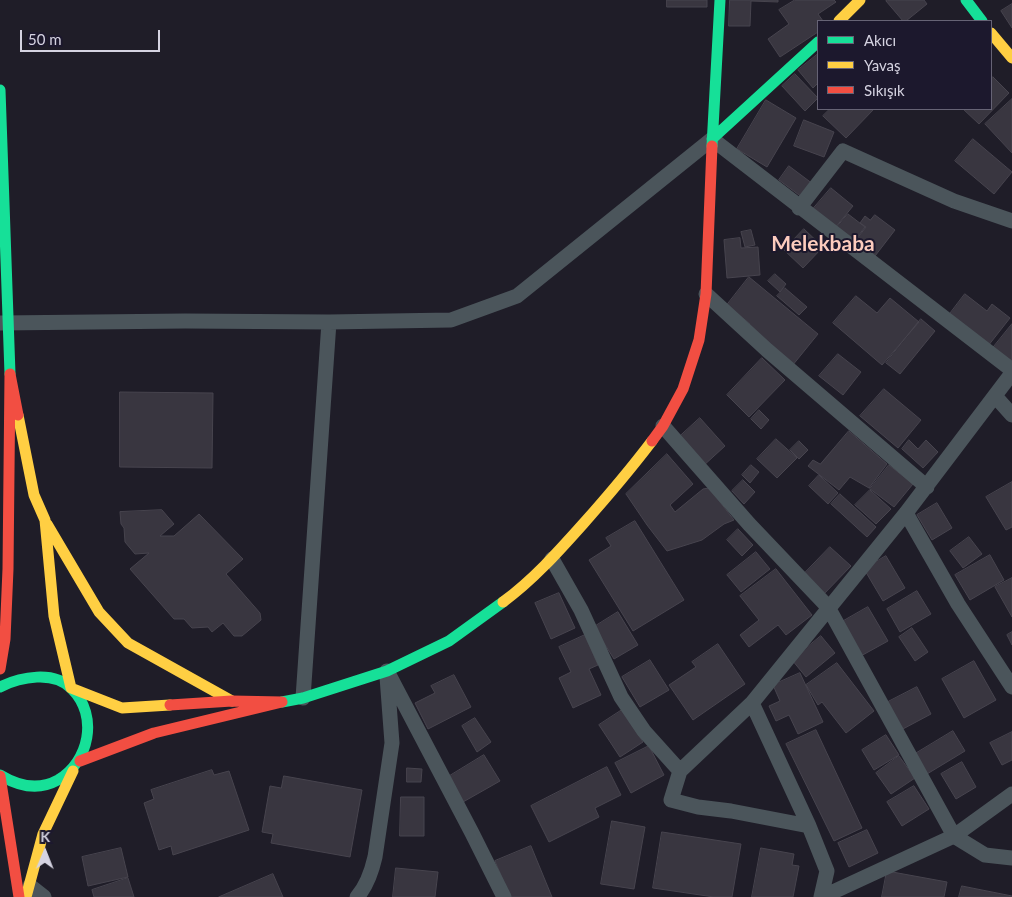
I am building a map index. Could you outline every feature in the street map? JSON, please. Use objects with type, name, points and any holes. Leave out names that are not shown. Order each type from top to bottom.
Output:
[{"type":"street","points":[[0,776],[13,783],[29,787],[46,786],[62,779],[77,765],[154,733],[303,698],[387,671],[449,641],[516,592],[552,559],[623,479],[663,426],[683,389],[699,340],[706,294],[720,0]]},
{"type":"street","points":[[840,20],[860,0]]},
{"type":"street","points":[[966,0],[981,20]]},
{"type":"street","points":[[992,35],[1012,58]]},
{"type":"street","points":[[4,323],[451,320],[517,296],[712,139],[817,43]]},
{"type":"street","points":[[0,90],[4,323],[10,374],[34,495],[45,520],[99,612],[128,643],[232,701]]},
{"type":"street","points":[[712,139],[1012,372],[906,514],[828,607],[752,703],[680,771],[671,800],[809,826]]},
{"type":"street","points":[[800,208],[843,151],[954,201],[1012,221]]},
{"type":"street","points":[[706,294],[767,350],[927,487]]},
{"type":"street","points":[[303,698],[329,322]]},
{"type":"street","points":[[0,669],[5,638],[10,374]]},
{"type":"street","points":[[995,396],[1012,415]]},
{"type":"street","points":[[663,426],[749,524],[828,607],[954,836],[985,855],[1012,858]]},
{"type":"street","points":[[906,514],[958,604],[1012,687]]},
{"type":"street","points":[[44,897],[28,891],[43,834],[87,746],[88,730],[86,715],[71,688],[54,616],[45,520]]},
{"type":"street","points":[[0,531],[8,542]]},
{"type":"street","points":[[552,559],[581,610],[620,697],[644,730],[680,771]]},
{"type":"street","points":[[357,897],[372,869],[375,857],[392,743],[387,671]]},
{"type":"street","points":[[387,671],[504,897]]},
{"type":"street","points":[[0,687],[24,677],[54,679],[71,688],[122,708],[232,701],[282,702]]},
{"type":"street","points":[[752,703],[809,826],[827,871],[822,897]]},
{"type":"street","points":[[0,776],[19,897]]},
{"type":"street","points":[[822,897],[954,836],[1012,794]]},
{"type":"building","points":[[667,0],[707,0],[707,7],[667,7]]},
{"type":"building","points":[[730,0],[778,0],[778,2],[751,1],[750,26],[729,26]]},
{"type":"building","points":[[795,0],[834,0],[836,2],[818,14],[822,20],[817,20],[817,33],[780,57],[768,39],[789,24],[779,10]]},
{"type":"building","points":[[924,0],[927,4],[907,20],[902,20],[886,1]]},
{"type":"building","points":[[1012,4],[1012,28],[1001,11]]},
{"type":"building","points":[[817,55],[817,84],[813,88],[798,70]]},
{"type":"building","points":[[795,74],[817,99],[805,111],[782,86]]},
{"type":"building","points":[[992,78],[1009,93],[979,124],[964,110],[992,110]]},
{"type":"building","points":[[1012,99],[1012,153],[985,124]]},
{"type":"building","points":[[766,100],[796,118],[767,167],[737,149]]},
{"type":"building","points":[[829,110],[873,110],[846,138],[823,116]]},
{"type":"building","points":[[804,120],[834,132],[824,157],[794,146]]},
{"type":"building","points":[[973,139],[1012,172],[994,194],[955,161]]},
{"type":"building","points":[[789,166],[813,184],[803,198],[779,180]]},
{"type":"building","points":[[831,188],[853,206],[835,228],[813,209]]},
{"type":"building","points":[[848,214],[865,227],[851,245],[834,231]]},
{"type":"building","points":[[875,215],[895,230],[872,260],[852,245],[866,227],[860,223],[865,216],[870,220]]},
{"type":"building","points":[[804,229],[823,247],[803,268],[784,250]]},
{"type":"building","points":[[751,230],[755,245],[745,247],[741,232]]},
{"type":"building","points":[[740,238],[741,248],[758,247],[760,275],[727,278],[724,240]]},
{"type":"building","points":[[775,274],[786,284],[780,292],[768,281]]},
{"type":"building","points":[[749,277],[818,334],[792,366],[746,328],[750,324],[727,305]]},
{"type":"building","points":[[785,288],[807,307],[799,315],[777,296]]},
{"type":"building","points":[[965,294],[987,311],[992,304],[1010,318],[988,346],[949,315]]},
{"type":"building","points":[[856,296],[877,313],[890,298],[919,322],[882,365],[833,323]]},
{"type":"building","points":[[921,319],[935,331],[900,374],[886,363]]},
{"type":"building","points":[[1012,324],[1012,362],[992,349]]},
{"type":"building","points":[[838,354],[861,372],[843,395],[819,376]]},
{"type":"building","points":[[762,358],[785,380],[749,417],[727,395]]},
{"type":"building","points":[[884,389],[921,420],[898,448],[860,416]]},
{"type":"building","points":[[120,392],[213,393],[212,468],[120,467]]},
{"type":"building","points":[[759,410],[769,420],[761,429],[751,419]]},
{"type":"building","points":[[700,418],[725,446],[702,467],[677,439]]},
{"type":"building","points":[[849,431],[887,464],[869,488],[850,477],[839,490],[808,466],[813,460],[820,464]]},
{"type":"building","points":[[776,439],[797,458],[777,478],[757,459]]},
{"type":"building","points":[[909,440],[918,449],[926,440],[938,452],[923,468],[902,449]]},
{"type":"building","points":[[799,441],[808,450],[799,459],[790,450]]},
{"type":"building","points":[[667,454],[693,484],[670,505],[675,512],[703,489],[709,488],[734,520],[724,524],[702,540],[667,551],[626,494]]},
{"type":"building","points":[[751,465],[759,472],[750,483],[742,475]]},
{"type":"building","points":[[889,465],[913,484],[894,507],[870,489]]},
{"type":"building","points":[[819,475],[838,493],[828,504],[809,486]]},
{"type":"building","points":[[743,480],[755,492],[744,504],[732,491]]},
{"type":"building","points":[[1012,482],[1012,527],[1006,530],[986,497]]},
{"type":"building","points":[[870,490],[891,509],[876,524],[855,505]]},
{"type":"building","points":[[840,494],[876,527],[867,537],[831,504]]},
{"type":"building","points":[[937,503],[952,528],[932,540],[917,515]]},
{"type":"building","points":[[162,510],[174,524],[160,536],[174,536],[199,514],[243,559],[226,574],[260,613],[261,620],[242,636],[234,636],[223,623],[212,632],[208,627],[192,628],[184,619],[174,619],[130,569],[149,553],[135,554],[125,542],[120,512]]},
{"type":"building","points":[[635,521],[684,600],[633,631],[589,560],[611,546],[606,538]]},
{"type":"building","points":[[738,529],[753,545],[742,556],[727,540]]},
{"type":"building","points":[[969,537],[982,554],[963,568],[950,551]]},
{"type":"building","points":[[830,547],[851,566],[822,596],[802,576]]},
{"type":"building","points":[[756,552],[770,569],[741,592],[727,575]]},
{"type":"building","points":[[990,555],[1004,580],[970,600],[955,575]]},
{"type":"building","points":[[886,556],[905,588],[883,601],[864,569]]},
{"type":"building","points":[[776,569],[812,615],[786,635],[778,625],[749,647],[740,635],[759,620],[740,596]]},
{"type":"building","points":[[1012,578],[1012,617],[995,587]]},
{"type":"building","points":[[917,591],[931,614],[900,632],[887,609]]},
{"type":"building","points":[[559,593],[575,628],[551,639],[535,603]]},
{"type":"building","points":[[868,607],[888,641],[859,657],[840,623]]},
{"type":"building","points":[[618,612],[638,645],[614,659],[594,627]]},
{"type":"building","points":[[912,628],[928,652],[915,661],[899,637]]},
{"type":"building","points":[[1012,632],[1012,645],[1007,635]]},
{"type":"building","points":[[585,635],[598,665],[589,669],[601,695],[573,708],[559,678],[571,672],[559,647]]},
{"type":"building","points":[[821,636],[835,653],[806,677],[792,660]]},
{"type":"building","points":[[718,644],[745,684],[693,720],[669,685],[696,667],[692,662]]},
{"type":"building","points":[[650,660],[669,690],[640,707],[622,677]]},
{"type":"building","points":[[974,661],[996,700],[964,718],[942,679]]},
{"type":"building","points":[[837,663],[874,711],[846,733],[822,702],[818,705],[806,685]]},
{"type":"building","points":[[800,673],[823,722],[798,734],[789,715],[776,721],[769,706],[780,701],[773,685]]},
{"type":"building","points":[[454,675],[471,707],[428,729],[415,703],[435,693],[431,686]]},
{"type":"building","points":[[917,687],[931,714],[901,730],[886,703]]},
{"type":"building","points":[[622,710],[643,742],[620,757],[599,725]]},
{"type":"building","points":[[475,718],[491,742],[477,752],[462,726]]},
{"type":"building","points":[[816,730],[862,828],[834,841],[786,744]]},
{"type":"building","points":[[953,731],[965,751],[927,774],[915,754]]},
{"type":"building","points":[[1012,732],[1012,760],[1002,765],[990,743]]},
{"type":"building","points":[[886,735],[899,755],[874,770],[862,750]]},
{"type":"building","points":[[649,746],[664,775],[631,793],[615,763]]},
{"type":"building","points":[[484,755],[500,781],[463,802],[448,777]]},
{"type":"building","points":[[899,756],[915,778],[891,794],[876,773]]},
{"type":"building","points":[[962,762],[976,787],[956,799],[941,774]]},
{"type":"building","points":[[607,767],[621,795],[595,808],[599,817],[549,842],[531,806]]},
{"type":"building","points":[[407,768],[422,769],[421,782],[407,782]]},
{"type":"building","points":[[212,770],[214,775],[229,771],[249,830],[173,855],[171,846],[159,850],[144,803],[154,799],[151,790]]},
{"type":"building","points":[[284,776],[362,790],[350,857],[271,843],[273,834],[262,832],[270,786],[281,788]]},
{"type":"building","points":[[914,786],[929,809],[902,826],[887,802]]},
{"type":"building","points":[[401,797],[424,797],[424,836],[400,836]]},
{"type":"building","points":[[612,821],[645,827],[634,889],[601,884]]},
{"type":"building","points":[[867,830],[878,853],[849,867],[838,843]]},
{"type":"building","points":[[662,832],[741,844],[732,897],[714,897],[653,888]]},
{"type":"building","points":[[531,846],[552,897],[510,897],[495,861]]},
{"type":"building","points":[[121,848],[128,877],[88,886],[82,857]]},
{"type":"building","points":[[761,848],[794,854],[792,865],[799,866],[793,897],[752,897]]},
{"type":"building","points":[[396,868],[438,872],[435,897],[393,897]]},
{"type":"building","points":[[887,871],[947,882],[944,897],[882,897]]},
{"type":"building","points":[[273,874],[283,897],[219,897]]},
{"type":"building","points":[[128,878],[134,897],[94,897],[92,890]]},
{"type":"building","points":[[962,886],[1012,896],[1012,897],[959,897]]},
{"type":"traffic: fast","points":[[712,146],[720,0]]},
{"type":"traffic: fast","points":[[966,0],[981,20]]},
{"type":"traffic: fast","points":[[712,139],[817,43]]},
{"type":"traffic: fast","points":[[0,90],[10,374]]},
{"type":"traffic: fast","points":[[282,702],[303,698],[387,671],[449,641],[503,602]]},
{"type":"traffic: fast","points":[[0,687],[27,678],[47,677],[56,679],[72,689],[80,700],[86,712],[88,725],[87,738],[77,762],[69,772],[58,780],[43,785],[28,786],[0,775]]},
{"type":"traffic: slow","points":[[840,20],[860,0]]},
{"type":"traffic: slow","points":[[992,34],[1012,58]]},
{"type":"traffic: slow","points":[[18,415],[34,495],[45,520],[54,616],[71,688],[122,708],[170,705]]},
{"type":"traffic: slow","points":[[503,602],[535,575],[564,545],[610,494],[652,441]]},
{"type":"traffic: slow","points":[[47,524],[99,612],[128,643],[232,701]]},
{"type":"traffic: slow","points":[[26,897],[43,834],[73,771]]},
{"type":"traffic: jam","points":[[652,441],[663,426],[683,389],[699,340],[706,294],[712,146]]},
{"type":"traffic: jam","points":[[0,669],[5,639],[8,569],[10,374],[18,415]]},
{"type":"traffic: jam","points":[[80,761],[154,733],[282,702],[232,701],[170,705]]},
{"type":"traffic: jam","points":[[0,776],[19,897]]},
{"type":"district","name":"Melekbaba","points":[[823,244]]}]
